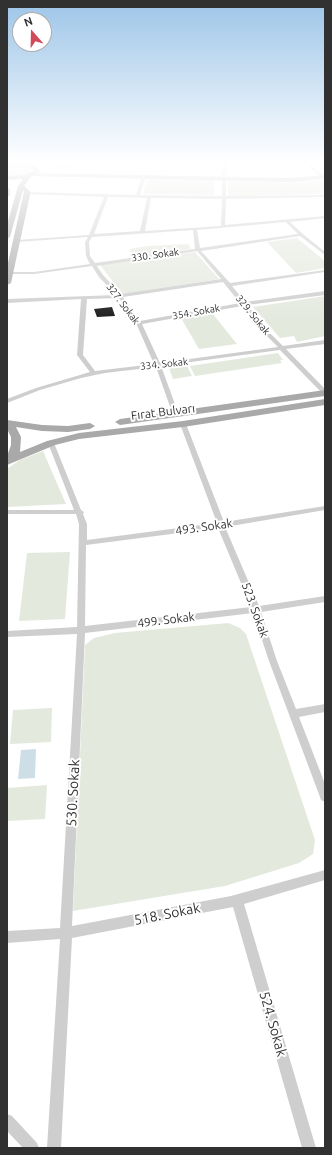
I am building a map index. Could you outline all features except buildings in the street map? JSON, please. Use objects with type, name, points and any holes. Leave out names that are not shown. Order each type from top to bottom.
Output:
[{"type":"main road","points":[[7,237],[13,216]]},
{"type":"main road","points":[[7,284],[22,216]]},
{"type":"main road","name":"Fırat Bulvarı","points":[[8,462],[25,453],[79,432],[176,415],[325,393]]},
{"type":"main road","name":"Fırat Bulvarı","points":[[7,424],[79,432],[183,424],[325,402]]},
{"type":"main road","points":[[7,424],[16,437],[14,454],[8,462]]},
{"type":"street","name":"327. Sokak","points":[[99,216],[91,236],[87,242],[86,249],[88,256],[101,276],[120,296],[138,323],[158,365],[176,415]]},
{"type":"street","points":[[142,233],[145,216]]},
{"type":"street","points":[[223,216],[223,227]]},
{"type":"street","points":[[17,241],[288,222],[325,217]]},
{"type":"street","points":[[288,222],[301,235],[324,252]]},
{"type":"street","points":[[195,229],[198,250]]},
{"type":"street","name":"330. Sokak","points":[[9,273],[34,273],[301,235]]},
{"type":"street","name":"329. Sokak","points":[[198,250],[229,285],[242,304],[282,349],[325,393]]},
{"type":"street","points":[[229,285],[325,271]]},
{"type":"street","points":[[7,301],[84,299],[120,296],[224,280]]},
{"type":"street","name":"354. Sokak","points":[[138,323],[242,304],[325,293]]},
{"type":"street","points":[[84,299],[80,355],[93,373]]},
{"type":"street","name":"334. Sokak","points":[[7,401],[38,389],[93,373],[282,349],[325,342]]},
{"type":"street","name":"523. Sokak","points":[[183,424],[221,525],[256,610],[273,661],[325,797]]},
{"type":"street","name":"530. Sokak","points":[[51,443],[80,512],[83,524],[81,630],[54,1148]]},
{"type":"street","name":"493. Sokak","points":[[83,543],[221,525],[325,508]]},
{"type":"street","points":[[7,512],[80,512]]},
{"type":"street","name":"499. Sokak","points":[[7,634],[81,630],[256,610],[325,599]]},
{"type":"street","points":[[293,714],[325,708]]},
{"type":"street","name":"518. Sokak","points":[[7,938],[66,933],[237,900],[325,875]]},
{"type":"street","name":"524. Sokak","points":[[237,900],[309,1148]]},
{"type":"street","points":[[7,1121],[32,1148]]},
{"type":"shaded area","points":[[297,238],[325,261],[325,268],[296,273],[267,242]]},
{"type":"shaded area","points":[[188,244],[191,249],[133,257],[130,249],[148,246]]},
{"type":"shaded area","points":[[195,252],[219,279],[123,294],[100,265]]},
{"type":"shaded area","points":[[325,296],[325,336],[297,342],[294,336],[280,338],[253,307]]},
{"type":"shaded area","points":[[212,313],[237,344],[199,349],[181,318]]},
{"type":"shaded area","points":[[278,353],[283,360],[280,360],[282,363],[195,376],[190,366]]},
{"type":"shaded area","points":[[187,366],[192,376],[173,379],[169,368]]},
{"type":"shaded area","points":[[43,451],[66,504],[7,507],[7,469],[20,460]]},
{"type":"shaded area","points":[[70,552],[65,619],[19,621],[27,553]]},
{"type":"shaded area","points":[[228,623],[240,628],[246,634],[315,840],[313,854],[299,863],[225,886],[73,911],[85,645],[94,638],[115,633]]},
{"type":"shaded area","points":[[52,708],[51,742],[10,744],[13,710]]},
{"type":"shaded area","points":[[36,749],[35,778],[18,779],[21,750]]},
{"type":"shaded area","points":[[47,785],[45,819],[7,821],[7,788]]}]
